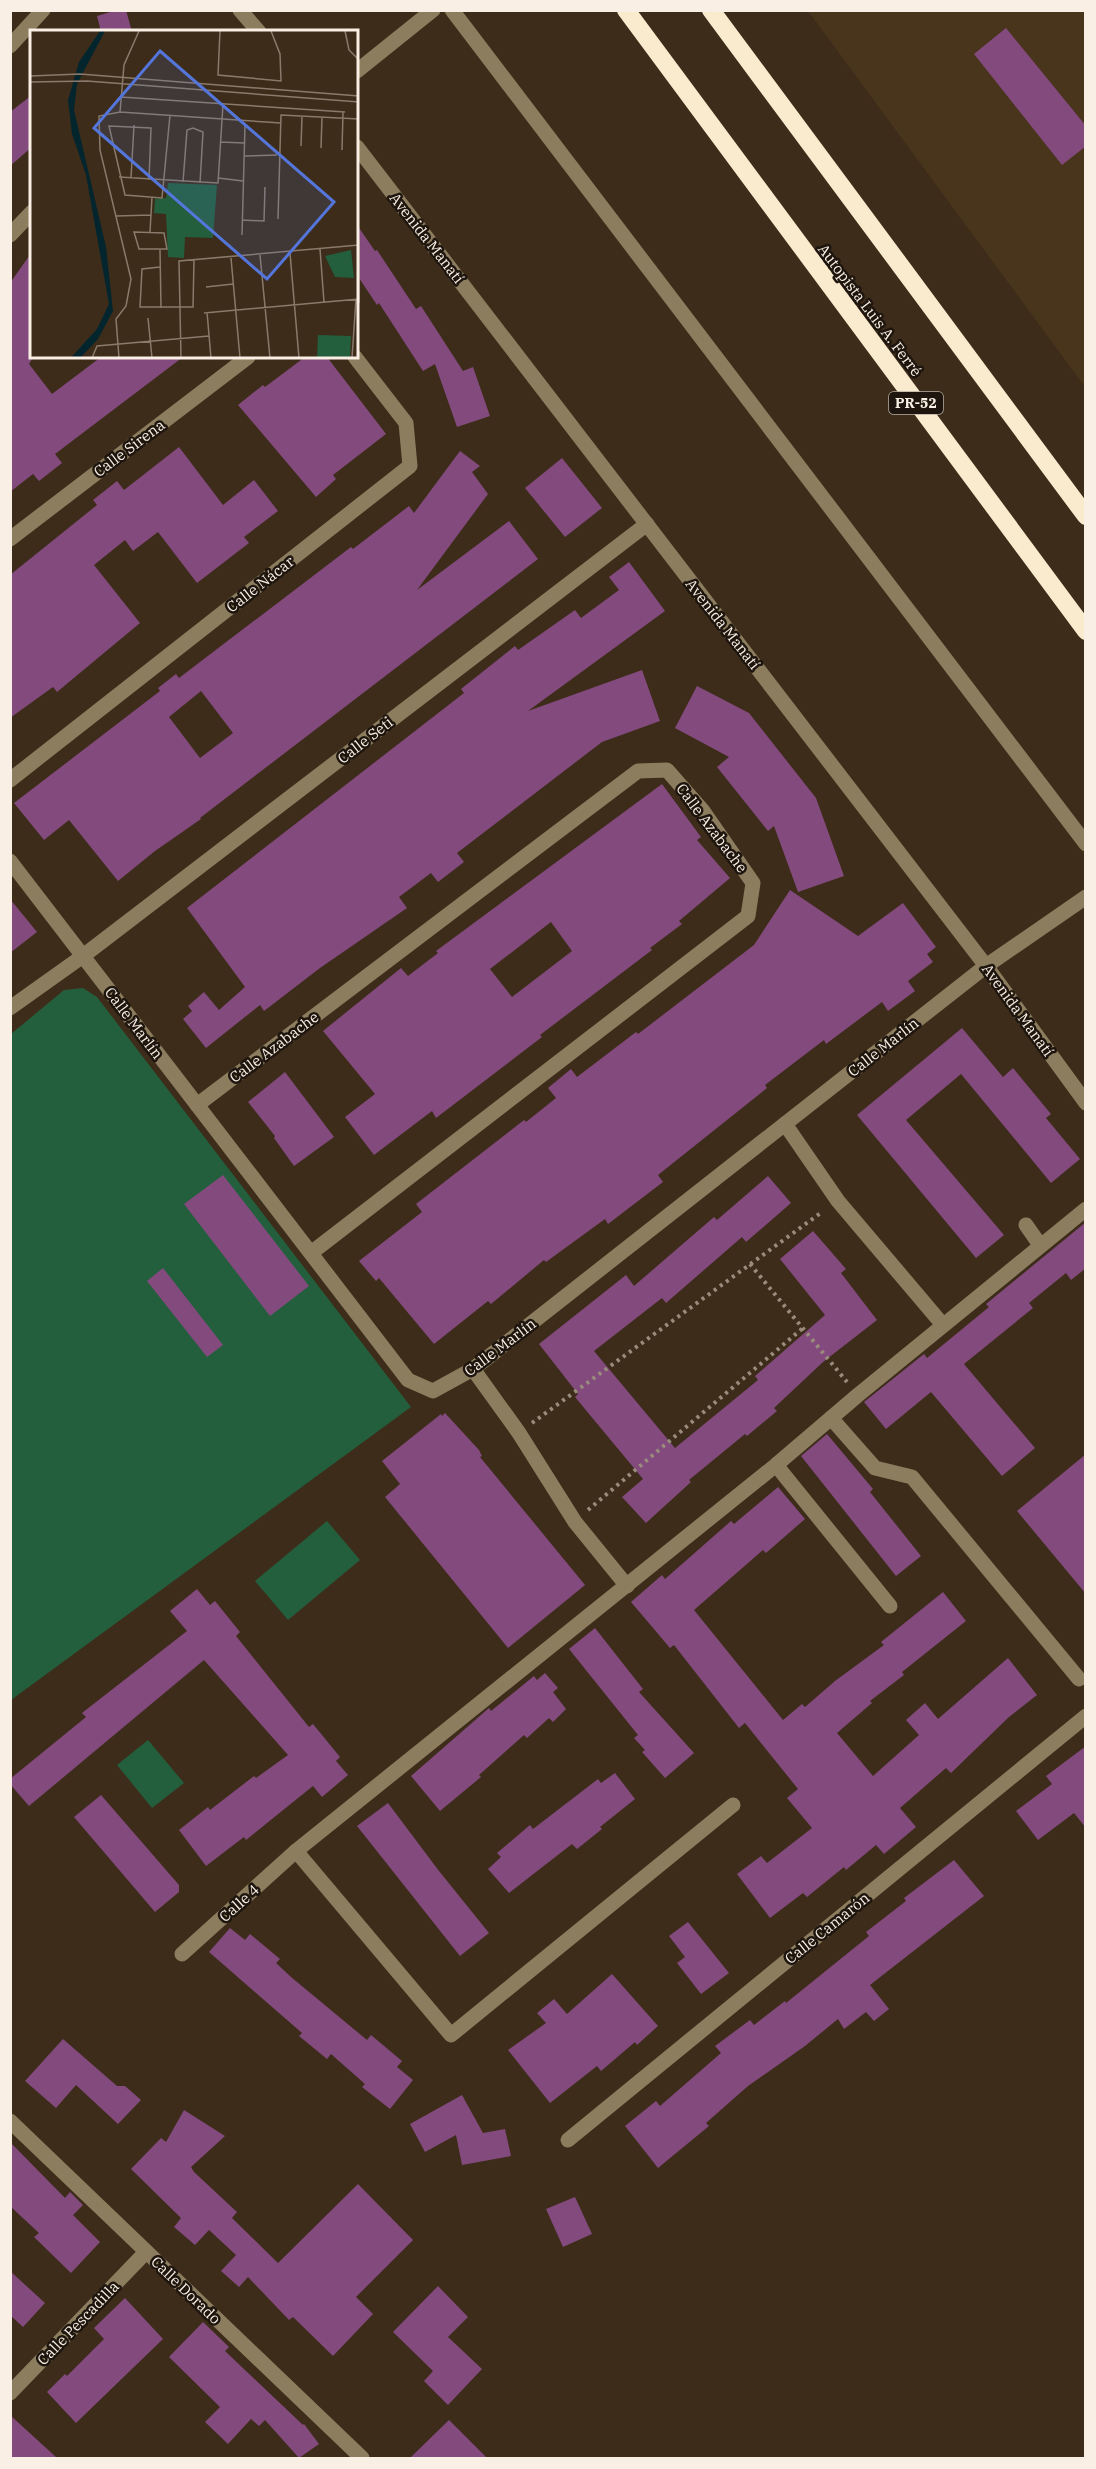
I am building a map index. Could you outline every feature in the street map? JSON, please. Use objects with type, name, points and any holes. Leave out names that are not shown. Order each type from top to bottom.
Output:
[{"type":"highway","name":"Autopista Luis A. Ferré","points":[[626,10],[1086,631]]},
{"type":"highway","points":[[711,10],[1086,516]]},
{"type":"street","points":[[10,46],[43,10]]},
{"type":"street","points":[[240,10],[257,30]]},
{"type":"street","points":[[358,70],[433,10]]},
{"type":"street","points":[[452,10],[1086,844]]},
{"type":"street","name":"Avenida Manatí","points":[[358,148],[986,966],[1086,1103]]},
{"type":"street","points":[[10,235],[30,214]]},
{"type":"street","name":"Calle Sirena","points":[[10,539],[247,358]]},
{"type":"street","name":"Calle Nácar","points":[[10,780],[411,466],[406,423],[356,358]]},
{"type":"street","name":"Calle Seti","points":[[83,956],[647,524]]},
{"type":"street","name":"Calle Azabache","points":[[197,1105],[638,771],[667,770],[703,811],[753,883],[748,916],[311,1253]]},
{"type":"street","name":"Calle Marlín","points":[[10,861],[408,1380],[433,1391],[473,1369],[986,966],[1086,897]]},
{"type":"street","points":[[10,1008],[83,956]]},
{"type":"street","points":[[785,1124],[838,1201],[943,1325]]},
{"type":"street","name":"Calle 4","points":[[182,1954],[296,1851],[776,1465],[1086,1209]]},
{"type":"street","points":[[1026,1225],[1040,1245]]},
{"type":"street","points":[[473,1369],[519,1433],[575,1522],[627,1586]]},
{"type":"street","points":[[831,1418],[875,1468],[912,1477],[1079,1679]]},
{"type":"street","points":[[776,1465],[890,1606]]},
{"type":"street","name":"Calle Camarón","points":[[567,2140],[1086,1716]]},
{"type":"street","points":[[296,1851],[451,2036],[733,1805]]},
{"type":"street","name":"Calle Dorado","points":[[10,2121],[362,2458]]},
{"type":"street","name":"Calle Pescadilla","points":[[10,2393],[146,2252]]},
{"type":"path","points":[[519,1433],[838,1201]]},
{"type":"path","points":[[750,1264],[858,1395]]},
{"type":"path","points":[[575,1522],[802,1328]]},
{"type":"shaded area","points":[[808,11],[1085,11],[1085,387]]},
{"type":"green space","points":[[83,988],[97,997],[411,1407],[11,1700],[11,1034],[64,990]]},
{"type":"green space","points":[[327,1521],[360,1560],[288,1620],[255,1581]]},
{"type":"green space","points":[[148,1740],[184,1783],[152,1808],[117,1765]]},
{"type":"building","points":[[117,10],[126,10],[131,30],[100,30],[97,16]]},
{"type":"building","points":[[1006,28],[1086,126],[1086,146],[1062,165],[974,54]]},
{"type":"building","points":[[30,97],[30,149],[10,166],[10,112]]},
{"type":"building","points":[[358,226],[375,251],[377,250],[416,309],[421,306],[463,371],[473,367],[490,416],[457,427],[435,364],[423,371],[379,303],[377,305],[358,276]]},
{"type":"building","points":[[30,255],[30,358],[32,359],[29,364],[52,394],[100,358],[182,358],[55,454],[62,463],[39,481],[33,474],[10,492],[10,283]]},
{"type":"building","points":[[304,358],[328,358],[386,434],[333,475],[336,479],[316,497],[238,405],[263,385],[265,387]]},
{"type":"building","points":[[179,447],[223,505],[254,480],[278,511],[244,537],[249,543],[197,583],[158,532],[133,551],[125,540],[94,565],[140,623],[57,692],[53,687],[10,718],[10,575],[97,505],[93,500],[117,481],[124,490]]},
{"type":"building","points":[[460,451],[480,466],[472,472],[488,494],[417,590],[509,521],[538,559],[118,881],[69,820],[44,840],[14,803],[160,691],[158,688],[176,674],[179,678],[351,547],[353,549],[409,506],[414,513]],"holes":[[[201,691],[233,733],[200,758],[169,717]]]},
{"type":"building","points":[[562,458],[602,508],[565,537],[525,488]]},
{"type":"building","points":[[629,562],[665,611],[528,711],[642,670],[660,721],[602,742],[457,853],[464,862],[438,882],[431,873],[399,897],[407,908],[320,968],[264,1011],[260,1005],[206,1048],[183,1019],[192,1011],[188,1006],[204,992],[219,1010],[245,987],[187,908],[464,693],[461,689],[515,646],[518,650],[575,610],[581,618],[619,590],[609,577]]},
{"type":"building","points":[[697,686],[749,713],[816,798],[844,876],[798,892],[774,826],[768,831],[717,767],[729,757],[675,728]]},
{"type":"building","points":[[662,784],[701,837],[697,840],[730,878],[679,921],[682,924],[650,948],[652,950],[540,1035],[542,1037],[436,1118],[432,1111],[374,1155],[345,1117],[375,1094],[323,1031],[401,968],[408,976],[438,953],[436,951]],"holes":[[[551,922],[572,951],[512,997],[490,969]]]},
{"type":"building","points":[[790,890],[858,936],[903,903],[936,947],[927,954],[933,962],[908,981],[915,991],[888,1011],[882,1002],[826,1044],[824,1040],[765,1085],[767,1088],[658,1175],[663,1182],[608,1224],[605,1219],[546,1262],[544,1260],[491,1304],[488,1301],[434,1344],[379,1278],[376,1281],[359,1261],[422,1212],[416,1204],[556,1098],[548,1088],[571,1069],[577,1077],[636,1032],[638,1034],[754,945]]},
{"type":"building","points":[[10,899],[37,932],[10,953]]},
{"type":"building","points":[[962,1028],[1003,1077],[1013,1068],[1051,1114],[1046,1118],[1080,1159],[1051,1183],[961,1074],[906,1120],[1004,1235],[976,1258],[857,1115]]},
{"type":"building","points":[[285,1072],[334,1137],[294,1166],[274,1138],[275,1136],[248,1102]]},
{"type":"building","points":[[223,1175],[309,1286],[270,1316],[184,1204]]},
{"type":"building","points":[[768,1176],[791,1203],[746,1242],[742,1237],[666,1303],[662,1298],[594,1351],[675,1448],[758,1380],[755,1376],[825,1315],[780,1259],[813,1231],[846,1269],[841,1273],[877,1320],[823,1362],[774,1408],[777,1411],[689,1480],[691,1482],[646,1523],[622,1497],[643,1479],[575,1397],[578,1394],[539,1344],[626,1275],[634,1286],[714,1217],[717,1220]]},
{"type":"building","points":[[1086,1222],[1086,1268],[1071,1280],[1066,1273],[1029,1303],[1033,1308],[964,1364],[1035,1448],[1002,1476],[931,1392],[886,1429],[864,1402],[924,1354],[927,1358],[989,1307],[986,1304]]},
{"type":"building","points":[[163,1268],[223,1345],[207,1357],[147,1281]]},
{"type":"building","points":[[445,1413],[479,1450],[482,1456],[480,1457],[585,1585],[508,1648],[385,1497],[400,1484],[382,1461]]},
{"type":"building","points":[[827,1434],[873,1489],[870,1492],[921,1556],[896,1576],[801,1456]]},
{"type":"building","points":[[1086,1454],[1086,1594],[1017,1511]]},
{"type":"building","points":[[778,1487],[805,1519],[766,1553],[763,1550],[694,1610],[783,1720],[802,1704],[805,1707],[835,1681],[884,1645],[881,1642],[943,1592],[966,1621],[902,1672],[904,1675],[870,1701],[872,1703],[837,1733],[873,1776],[919,1735],[906,1720],[925,1703],[938,1719],[1008,1658],[1037,1695],[1009,1717],[951,1773],[946,1768],[900,1808],[916,1827],[884,1854],[876,1845],[846,1870],[844,1867],[807,1897],[803,1893],[770,1918],[737,1874],[761,1856],[767,1863],[812,1828],[787,1798],[798,1789],[745,1723],[739,1728],[674,1645],[670,1648],[631,1602],[662,1575],[665,1579],[731,1521],[734,1524]]},
{"type":"building","points":[[197,1589],[210,1605],[215,1601],[240,1632],[236,1636],[309,1727],[313,1724],[340,1757],[336,1761],[348,1775],[322,1797],[313,1786],[246,1840],[244,1837],[206,1866],[179,1830],[208,1807],[210,1810],[254,1776],[256,1778],[288,1755],[204,1660],[29,1806],[10,1784],[10,1779],[86,1717],[82,1713],[187,1631],[170,1611]]},
{"type":"building","points":[[595,1628],[643,1689],[639,1692],[694,1753],[665,1778],[642,1752],[645,1750],[634,1738],[638,1735],[569,1649]]},
{"type":"building","points":[[545,1673],[558,1688],[553,1692],[566,1709],[553,1722],[549,1718],[527,1738],[524,1735],[479,1775],[481,1777],[440,1811],[411,1776],[489,1708],[491,1711],[534,1676],[537,1680]]},
{"type":"building","points":[[1086,1746],[1086,1828],[1074,1813],[1038,1840],[1016,1811],[1052,1784],[1046,1776]]},
{"type":"building","points":[[615,1773],[635,1799],[577,1849],[572,1844],[509,1893],[488,1869],[501,1857],[497,1853],[530,1825],[533,1829],[598,1779],[601,1783]]},
{"type":"building","points":[[101,1795],[179,1885],[179,1892],[155,1912],[74,1817]]},
{"type":"building","points":[[388,1803],[489,1933],[460,1956],[357,1826]]},
{"type":"building","points":[[954,1860],[984,1896],[870,1985],[889,2009],[874,2021],[866,2012],[844,2029],[838,2019],[805,2046],[748,2086],[706,2123],[709,2126],[658,2168],[625,2126],[656,2101],[660,2106],[721,2053],[715,2046],[750,2020],[754,2025],[785,2001],[786,2003],[869,1936],[866,1932],[906,1901],[904,1898]]},
{"type":"building","points":[[688,1922],[729,1973],[701,1994],[677,1963],[685,1957],[669,1936]]},
{"type":"building","points":[[230,1928],[245,1940],[250,1934],[280,1959],[276,1963],[291,1977],[367,2040],[371,2035],[402,2061],[397,2067],[413,2080],[390,2109],[362,2087],[365,2084],[331,2054],[327,2059],[299,2036],[302,2033],[209,1952]]},
{"type":"building","points":[[612,1974],[658,2026],[637,2045],[635,2042],[601,2071],[597,2066],[550,2103],[508,2050],[546,2023],[537,2013],[554,1999],[567,2014]]},
{"type":"building","points":[[63,2039],[117,2086],[125,2086],[141,2100],[118,2124],[76,2085],[56,2108],[25,2081]]},
{"type":"building","points":[[462,2095],[483,2133],[505,2129],[511,2156],[462,2165],[456,2135],[425,2152],[410,2124]]},
{"type":"building","points":[[184,2110],[225,2136],[191,2167],[194,2172],[237,2212],[232,2218],[278,2263],[358,2184],[413,2240],[356,2297],[373,2314],[333,2356],[293,2317],[289,2320],[248,2277],[239,2287],[221,2271],[236,2255],[209,2230],[195,2245],[174,2227],[181,2218],[131,2169],[161,2138],[166,2142]]},
{"type":"building","points":[[10,2142],[65,2198],[70,2192],[83,2205],[73,2215],[100,2242],[71,2273],[34,2237],[39,2233],[10,2206]]},
{"type":"building","points":[[575,2197],[592,2234],[563,2247],[546,2209]]},
{"type":"building","points":[[10,2271],[45,2303],[23,2327],[10,2315]]},
{"type":"building","points":[[438,2286],[468,2317],[448,2337],[482,2369],[448,2405],[424,2381],[433,2371],[393,2332]]},
{"type":"building","points":[[125,2298],[163,2339],[76,2423],[47,2392],[65,2374],[67,2376],[104,2339],[94,2328]]},
{"type":"building","points":[[203,2322],[229,2347],[225,2351],[304,2424],[319,2444],[299,2458],[265,2420],[259,2426],[251,2419],[228,2444],[205,2422],[220,2407],[169,2357]]},
{"type":"building","points":[[10,2415],[57,2458],[10,2458]]},
{"type":"building","points":[[449,2420],[487,2458],[410,2458]]}]
